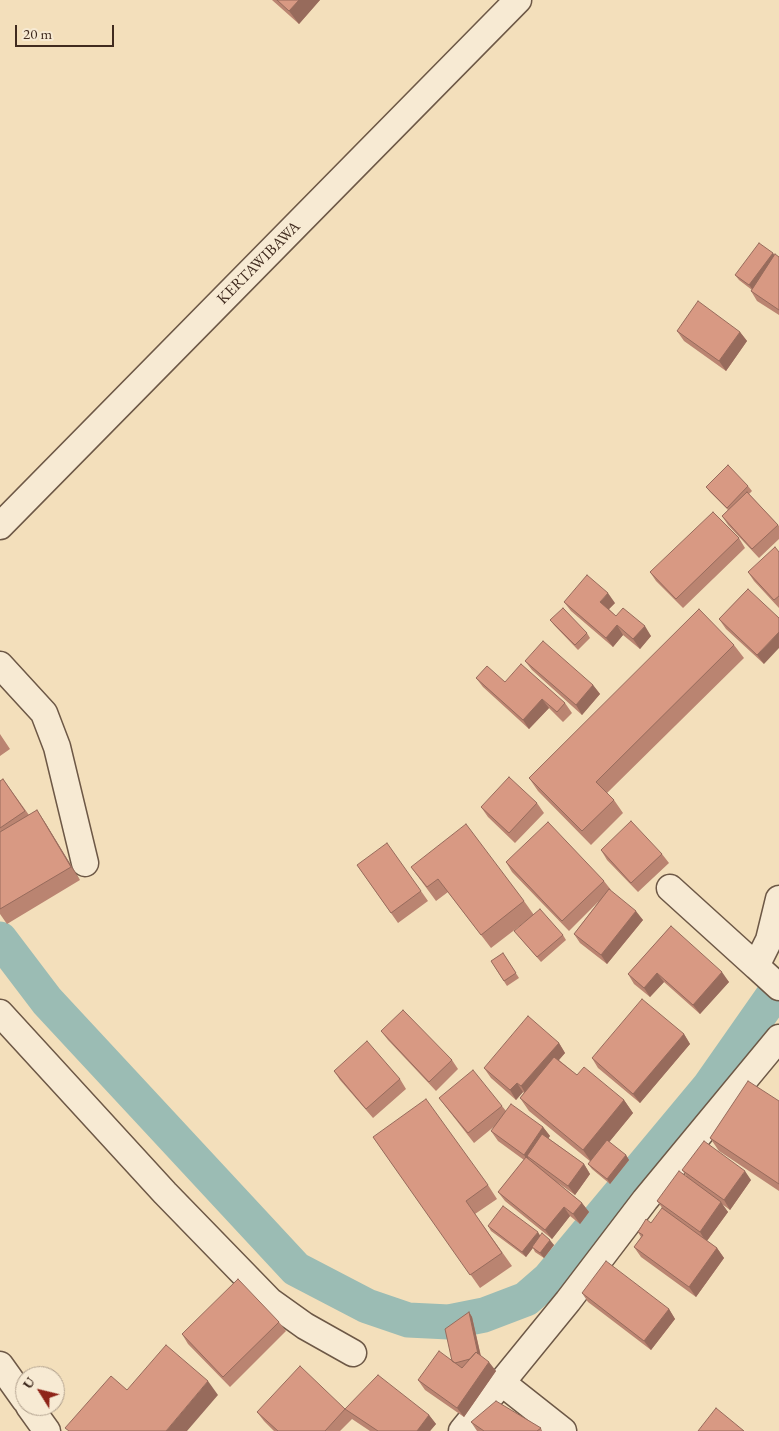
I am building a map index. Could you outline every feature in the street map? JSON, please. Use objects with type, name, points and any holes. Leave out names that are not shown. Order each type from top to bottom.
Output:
[{"type":"street","name":"KERTAWIBAWA","points":[[0,526],[518,0]]},
{"type":"street","points":[[0,665],[44,713],[57,747],[86,863]]},
{"type":"street","points":[[670,888],[777,986]]},
{"type":"street","points":[[756,966],[769,940],[779,899]]},
{"type":"street","points":[[0,1012],[165,1193],[270,1301],[305,1326],[353,1353]]},
{"type":"street","points":[[462,1431],[568,1301],[645,1200],[779,1038]]},
{"type":"street","points":[[0,1365],[15,1386]]},
{"type":"street","points":[[501,1382],[563,1431]]},
{"type":"street","points":[[36,1416],[47,1431]]},
{"type":"building","points":[[277,0],[299,0],[289,11]]},
{"type":"building","points":[[759,243],[773,253],[749,285],[735,275]]},
{"type":"building","points":[[775,254],[779,257],[779,310],[751,291]]},
{"type":"building","points":[[698,301],[740,332],[719,361],[677,331]]},
{"type":"building","points":[[728,465],[748,486],[727,508],[706,487]]},
{"type":"building","points":[[747,492],[778,525],[752,549],[722,516]]},
{"type":"building","points":[[713,512],[739,538],[676,599],[650,572]]},
{"type":"building","points":[[775,547],[779,552],[779,596],[774,600],[748,572]]},
{"type":"building","points":[[587,575],[608,593],[600,602],[616,616],[623,608],[645,626],[633,639],[617,625],[606,638],[564,602]]},
{"type":"building","points":[[748,589],[779,618],[779,632],[757,655],[719,619]]},
{"type":"building","points":[[563,608],[587,633],[575,645],[550,620]]},
{"type":"building","points":[[699,609],[734,645],[596,782],[614,800],[582,831],[529,778]]},
{"type":"building","points":[[543,641],[593,685],[576,705],[525,661]]},
{"type":"building","points":[[521,664],[565,703],[557,712],[542,699],[523,720],[476,678],[487,666],[505,682]]},
{"type":"building","points":[[509,777],[537,803],[509,833],[481,807]]},
{"type":"building","points":[[3,779],[25,811],[0,828],[0,781]]},
{"type":"building","points":[[37,810],[71,867],[0,909],[0,832]]},
{"type":"building","points":[[631,821],[662,854],[631,883],[601,850]]},
{"type":"building","points":[[548,822],[604,881],[562,921],[506,862]]},
{"type":"building","points":[[466,824],[524,901],[481,935],[438,879],[427,887],[411,867]]},
{"type":"building","points":[[387,843],[421,891],[391,913],[357,865]]},
{"type":"building","points":[[609,889],[636,911],[601,955],[574,934]]},
{"type":"building","points":[[540,909],[563,935],[537,957],[514,931]]},
{"type":"building","points":[[671,926],[722,972],[693,1005],[657,973],[644,988],[628,974]]},
{"type":"building","points":[[503,953],[516,973],[504,981],[491,961]]},
{"type":"building","points":[[642,999],[684,1034],[633,1094],[592,1058]]},
{"type":"building","points":[[403,1010],[452,1060],[429,1082],[381,1031]]},
{"type":"building","points":[[528,1016],[559,1043],[521,1086],[517,1083],[510,1090],[484,1068]]},
{"type":"building","points":[[367,1041],[400,1079],[366,1109],[334,1071]]},
{"type":"building","points":[[554,1057],[577,1075],[584,1067],[624,1100],[583,1150],[520,1098]]},
{"type":"building","points":[[473,1070],[502,1106],[468,1133],[439,1098]]},
{"type":"building","points":[[748,1081],[779,1101],[779,1184],[710,1138]]},
{"type":"building","points":[[426,1099],[488,1185],[466,1201],[502,1253],[470,1275],[373,1137]]},
{"type":"building","points":[[511,1104],[543,1127],[524,1155],[491,1131]]},
{"type":"building","points":[[542,1134],[584,1164],[568,1186],[527,1156]]},
{"type":"building","points":[[607,1140],[626,1155],[607,1179],[588,1164]]},
{"type":"building","points":[[704,1141],[745,1171],[724,1200],[682,1170]]},
{"type":"building","points":[[526,1157],[582,1203],[573,1214],[564,1207],[545,1230],[498,1192]]},
{"type":"building","points":[[679,1171],[721,1202],[700,1232],[657,1201]]},
{"type":"building","points":[[503,1206],[538,1232],[522,1252],[488,1226]]},
{"type":"building","points":[[662,1208],[717,1248],[689,1287],[634,1247],[643,1235],[638,1232],[646,1219],[651,1223]]},
{"type":"building","points":[[542,1233],[550,1240],[540,1253],[532,1247]]},
{"type":"building","points":[[606,1261],[669,1309],[644,1341],[582,1293]]},
{"type":"building","points":[[238,1279],[279,1322],[223,1377],[182,1334]]},
{"type":"building","points":[[469,1312],[478,1354],[476,1352],[470,1359],[455,1363],[452,1361],[445,1329]]},
{"type":"building","points":[[166,1345],[208,1381],[166,1431],[69,1431],[65,1428],[111,1376],[127,1390]]},
{"type":"building","points":[[439,1351],[462,1368],[476,1352],[489,1362],[457,1408],[418,1380]]},
{"type":"building","points":[[300,1366],[345,1409],[325,1431],[278,1431],[257,1412]]},
{"type":"building","points":[[378,1375],[429,1415],[417,1431],[378,1431],[345,1409]]},
{"type":"building","points":[[496,1401],[541,1428],[537,1431],[484,1431],[471,1422]]},
{"type":"building","points":[[716,1408],[744,1431],[698,1431]]},
{"type":"waterway","points":[[0,939],[47,1001],[296,1269],[367,1306],[408,1320],[449,1322],[484,1315],[526,1299],[549,1279],[709,1087],[779,987]]}]
